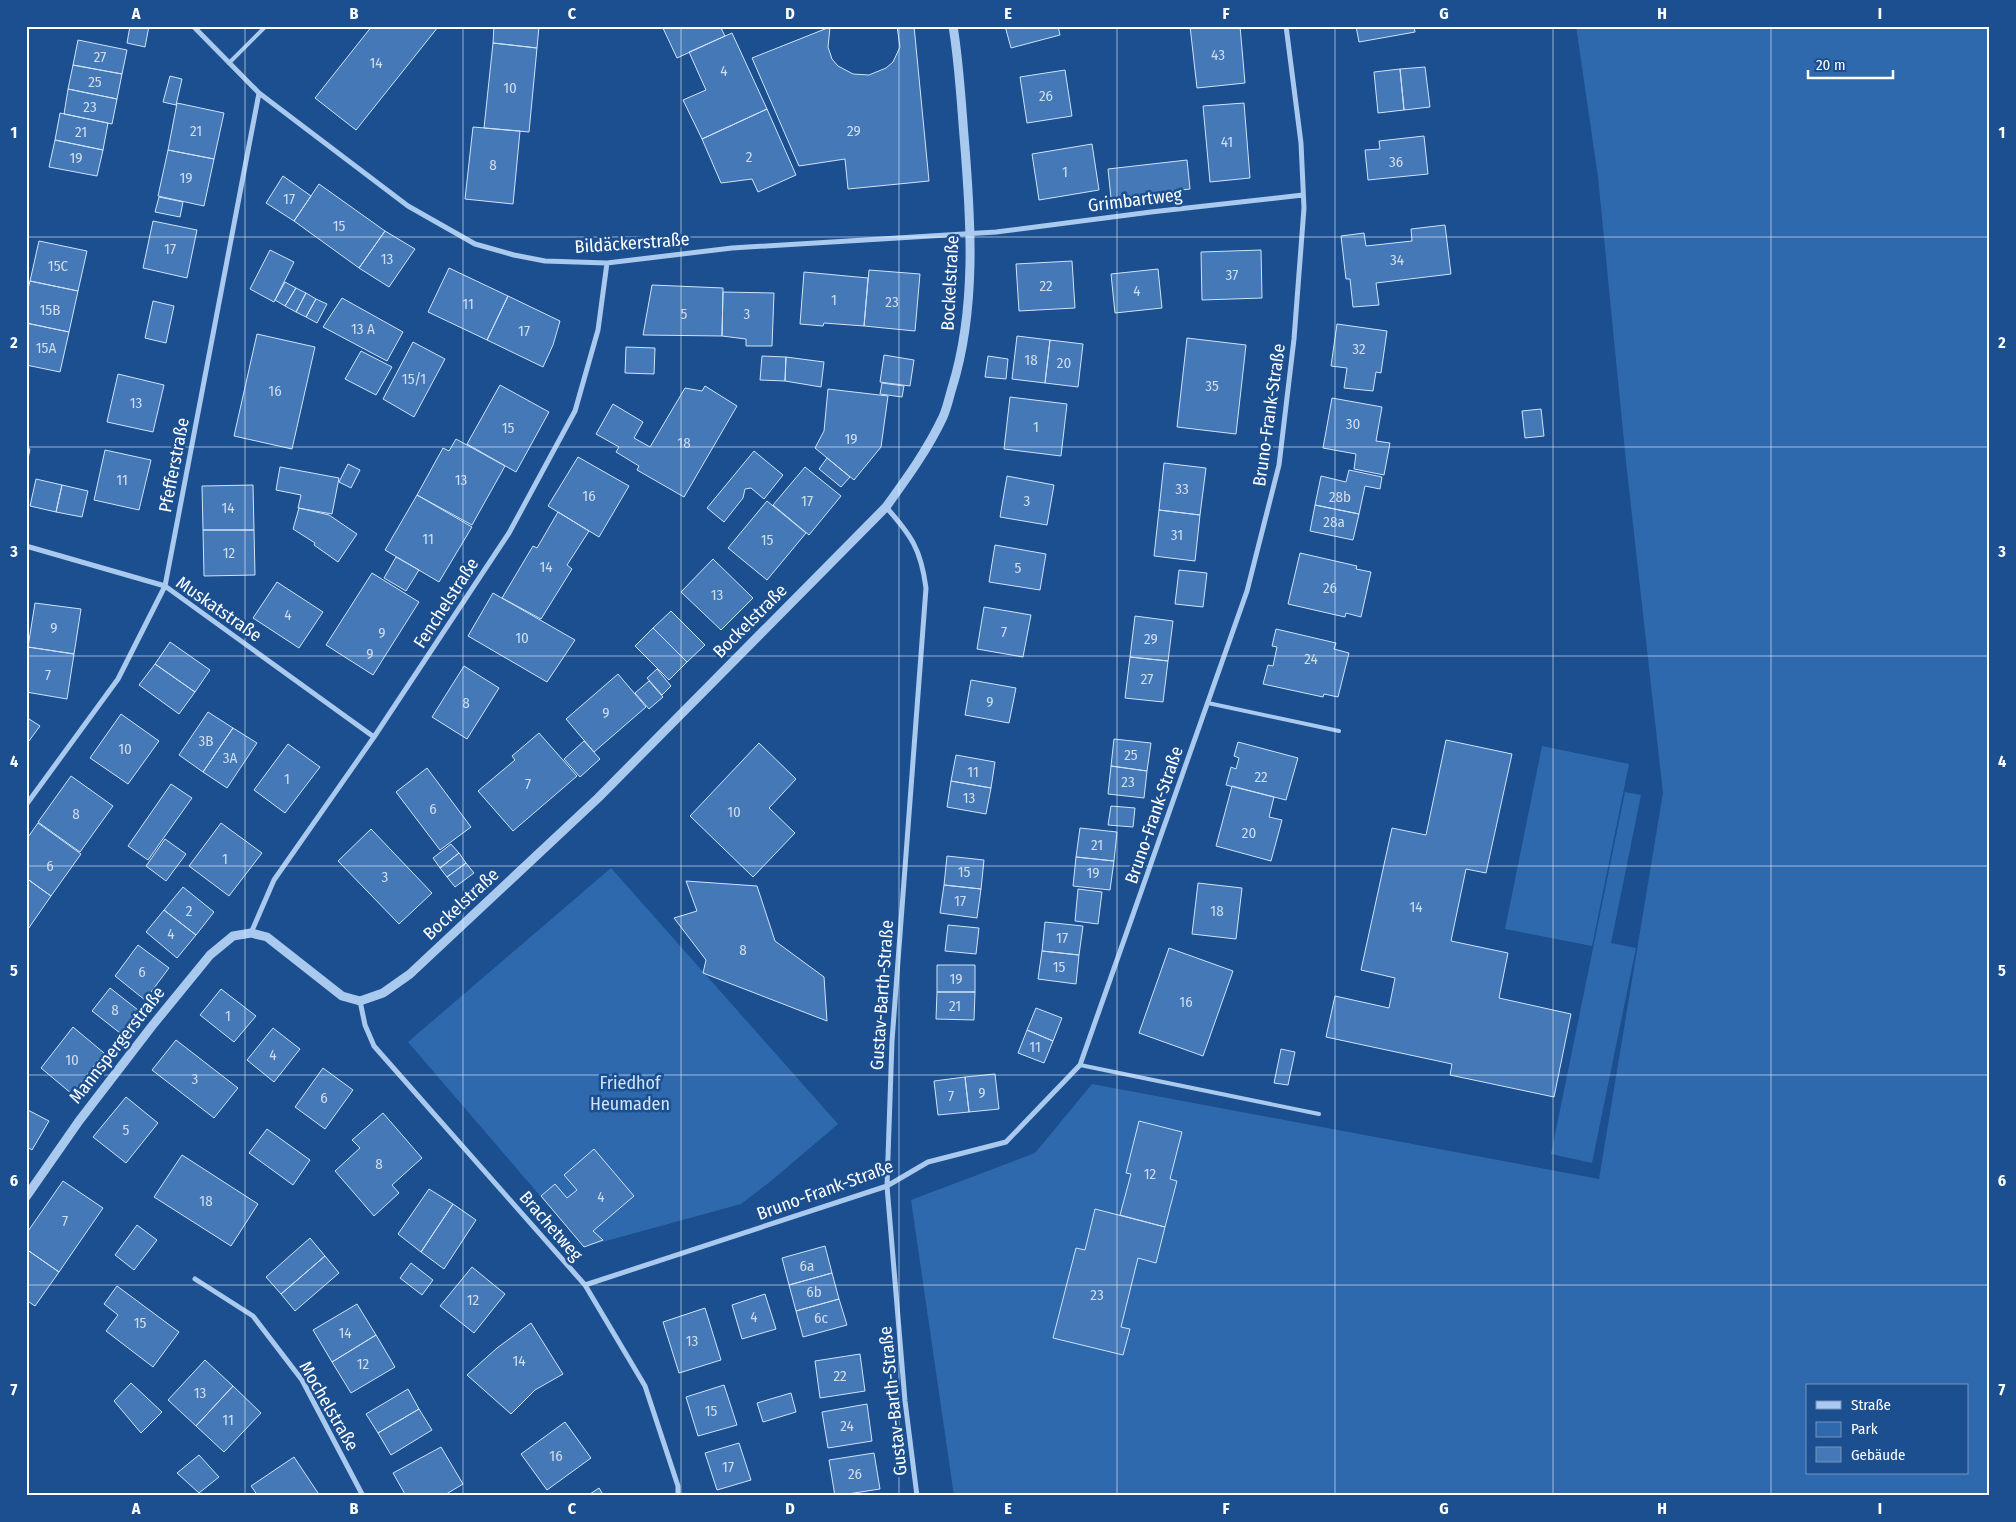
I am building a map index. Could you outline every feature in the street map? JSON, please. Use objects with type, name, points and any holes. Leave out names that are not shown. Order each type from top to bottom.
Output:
[{"type":"street","name":"Bildäckerstraße","points":[[193,26],[259,93],[408,206],[475,244],[514,255],[545,262],[607,263],[732,248],[946,233],[970,233]]},
{"type":"street","name":"Bockelstraße","points":[[360,1001],[383,993],[410,974],[577,818],[886,507],[922,457],[943,416],[958,371],[967,317],[970,233],[958,55],[952,26]]},
{"type":"street","name":"Bruno-Frank-Straße","points":[[585,1285],[888,1186],[928,1162],[1006,1142],[1080,1065],[1247,591],[1279,465],[1294,339],[1304,208],[1301,143],[1286,26]]},
{"type":"street","name":"Pfefferstraße","points":[[26,805],[118,678],[165,586],[259,93]]},
{"type":"street","name":"Grimbartweg","points":[[970,233],[1304,195]]},
{"type":"street","name":"Fenchelstraße","points":[[251,933],[274,880],[374,738],[509,533],[575,411],[598,330],[607,263]]},
{"type":"street","name":"Gustav-Barth-Straße","points":[[886,507],[908,532],[923,563],[926,588],[892,1041],[888,1186],[905,1401],[917,1496]]},
{"type":"street","name":"Muskatstraße","points":[[26,546],[165,586],[374,738]]},
{"type":"street","points":[[251,933],[267,936],[342,996],[360,1001]]},
{"type":"street","name":"Mannspergerstraße","points":[[26,1197],[79,1121],[210,955],[233,936],[251,933]]},
{"type":"street","name":"Brachetweg","points":[[360,1001],[365,1025],[374,1046],[585,1285],[646,1386],[678,1486],[678,1496]]},
{"type":"street","name":"Mochelstraße","points":[[195,1279],[253,1316],[302,1380],[363,1496]]},
{"type":"lane","points":[[229,62],[266,26]]},
{"type":"lane","points":[[1208,703],[1339,730]]},
{"type":"lane","points":[[1080,1065],[1319,1114]]},
{"type":"green space","points":[[1576,26],[1990,26],[1990,1496],[954,1496],[911,1200],[1035,1153],[1092,1084],[1599,1179],[1663,793],[1626,462],[1598,177]]},
{"type":"green space","points":[[1542,746],[1629,764],[1592,946],[1505,929]]},
{"type":"green space","points":[[1625,792],[1641,795],[1611,943],[1636,948],[1592,1163],[1551,1154]]},
{"type":"green space","name":"Friedhof Heumaden","points":[[611,868],[838,1124],[741,1204],[584,1247],[408,1042]]},
{"type":"building","points":[[130,26],[149,26],[145,47],[127,43]]},
{"type":"building","points":[[372,26],[438,27],[356,130],[315,98]]},
{"type":"building","points":[[494,26],[539,26],[537,48],[493,43]]},
{"type":"building","points":[[662,26],[720,26],[725,36],[677,58]]},
{"type":"building","points":[[897,26],[914,26],[929,181],[848,189],[845,159],[799,166],[752,58],[830,27],[828,47],[832,59],[838,66],[853,74],[869,75],[886,68],[893,62],[900,47]]},
{"type":"building","points":[[1005,26],[1058,26],[1060,35],[1011,48]]},
{"type":"building","points":[[1190,26],[1240,26],[1245,83],[1197,88]]},
{"type":"building","points":[[1356,26],[1414,26],[1415,32],[1359,42]]},
{"type":"building","points":[[732,33],[767,109],[702,139],[683,100],[706,90],[689,52]]},
{"type":"building","points":[[78,40],[127,50],[122,74],[73,65]]},
{"type":"building","points":[[493,43],[537,48],[529,132],[484,128]]},
{"type":"building","points":[[73,65],[122,74],[117,99],[68,89]]},
{"type":"building","points":[[1425,67],[1430,107],[1404,110],[1400,69]]},
{"type":"building","points":[[1400,69],[1404,110],[1378,113],[1374,72]]},
{"type":"building","points":[[1065,70],[1072,116],[1027,123],[1020,77]]},
{"type":"building","points":[[170,76],[182,79],[176,105],[163,102]]},
{"type":"building","points":[[68,89],[117,99],[112,124],[64,114]]},
{"type":"building","points":[[177,103],[224,113],[214,159],[168,150]]},
{"type":"building","points":[[1244,103],[1250,178],[1210,182],[1203,106]]},
{"type":"building","points":[[767,109],[796,175],[758,192],[752,179],[721,183],[702,139]]},
{"type":"building","points":[[60,113],[108,123],[103,150],[55,140]]},
{"type":"building","points":[[473,127],[520,131],[513,204],[465,199]]},
{"type":"building","points":[[1424,136],[1428,174],[1368,180],[1365,150],[1380,149],[1379,141]]},
{"type":"building","points":[[55,140],[103,150],[97,176],[49,167]]},
{"type":"building","points":[[1092,144],[1099,190],[1039,200],[1032,154]]},
{"type":"building","points":[[168,150],[214,159],[204,206],[158,196]]},
{"type":"building","points":[[1187,160],[1190,189],[1111,198],[1108,169]]},
{"type":"building","points":[[283,176],[311,196],[294,221],[266,203]]},
{"type":"building","points":[[319,184],[385,231],[359,268],[294,221]]},
{"type":"building","points":[[159,197],[183,202],[180,217],[155,212]]},
{"type":"building","points":[[153,221],[197,230],[187,278],[143,268]]},
{"type":"building","points":[[1445,225],[1451,274],[1376,283],[1379,305],[1353,307],[1350,279],[1346,279],[1341,236],[1364,233],[1366,246],[1412,241],[1411,229]]},
{"type":"building","points":[[385,231],[415,249],[389,287],[359,268]]},
{"type":"building","points":[[39,241],[87,251],[78,291],[30,281]]},
{"type":"building","points":[[270,250],[294,262],[274,302],[250,289]]},
{"type":"building","points":[[1261,250],[1262,298],[1202,300],[1201,252]]},
{"type":"building","points":[[1072,261],[1075,308],[1019,311],[1016,264]]},
{"type":"building","points":[[449,268],[508,296],[487,340],[428,312]]},
{"type":"building","points":[[1158,269],[1162,308],[1115,313],[1111,274]]},
{"type":"building","points":[[869,270],[920,274],[915,331],[864,326]]},
{"type":"building","points":[[804,272],[868,278],[864,326],[824,323],[823,326],[800,324]]},
{"type":"building","points":[[30,281],[78,291],[69,332],[26,323],[26,297]]},
{"type":"building","points":[[285,282],[296,288],[285,306],[275,300]]},
{"type":"building","points":[[652,285],[723,288],[722,336],[643,335]]},
{"type":"building","points":[[296,288],[306,293],[296,312],[285,306]]},
{"type":"building","points":[[723,292],[774,293],[772,346],[746,346],[746,339],[722,336]]},
{"type":"building","points":[[306,293],[316,299],[306,317],[296,312]]},
{"type":"building","points":[[508,296],[560,321],[553,345],[543,367],[487,340]]},
{"type":"building","points":[[342,298],[403,332],[387,361],[323,327]]},
{"type":"building","points":[[316,299],[327,304],[317,323],[306,317]]},
{"type":"building","points":[[153,301],[174,306],[166,343],[145,338]]},
{"type":"building","points":[[26,323],[69,332],[60,372],[26,365]]},
{"type":"building","points":[[1337,324],[1387,331],[1381,373],[1376,372],[1373,391],[1344,388],[1347,368],[1331,366]]},
{"type":"building","points":[[257,334],[315,347],[292,449],[234,436]]},
{"type":"building","points":[[1017,336],[1050,340],[1045,383],[1012,379]]},
{"type":"building","points":[[1187,338],[1246,345],[1236,434],[1177,427]]},
{"type":"building","points":[[1050,340],[1083,344],[1078,387],[1045,383]]},
{"type":"building","points":[[413,342],[445,359],[414,417],[383,399]]},
{"type":"building","points":[[626,347],[655,348],[654,374],[625,373]]},
{"type":"building","points":[[361,351],[392,367],[376,395],[345,379]]},
{"type":"building","points":[[884,355],[914,360],[910,386],[880,382]]},
{"type":"building","points":[[762,356],[786,357],[785,381],[760,380]]},
{"type":"building","points":[[988,356],[1008,359],[1006,379],[985,377]]},
{"type":"building","points":[[786,357],[824,362],[821,387],[785,381]]},
{"type":"building","points":[[118,374],[164,385],[153,432],[107,422]]},
{"type":"building","points":[[882,383],[904,386],[902,397],[880,394]]},
{"type":"building","points":[[500,385],[549,412],[516,472],[467,444]]},
{"type":"building","points":[[705,386],[737,406],[684,497],[637,470],[639,466],[616,452],[619,447],[596,434],[613,404],[643,422],[634,438],[650,447],[685,388],[702,391]]},
{"type":"building","points":[[828,389],[888,396],[881,447],[854,480],[815,448],[824,431]]},
{"type":"building","points":[[1010,397],[1067,404],[1061,456],[1004,449]]},
{"type":"building","points":[[1332,398],[1382,407],[1376,441],[1390,443],[1384,475],[1354,469],[1356,454],[1323,448]]},
{"type":"building","points":[[1541,409],[1544,436],[1525,438],[1522,411]]},
{"type":"building","points":[[456,439],[505,466],[472,525],[417,495],[443,448],[449,451]]},
{"type":"building","points":[[26,448],[30,449],[26,468]]},
{"type":"building","points":[[105,450],[151,460],[139,510],[94,500]]},
{"type":"building","points":[[754,451],[783,475],[764,499],[751,488],[745,489],[743,498],[724,522],[707,508]]},
{"type":"building","points":[[578,457],[629,486],[599,537],[548,506]]},
{"type":"building","points":[[827,458],[850,477],[841,487],[819,469]]},
{"type":"building","points":[[1164,463],[1206,468],[1200,515],[1159,510]]},
{"type":"building","points":[[348,464],[360,470],[351,488],[339,482]]},
{"type":"building","points":[[280,467],[339,478],[332,514],[298,508],[301,495],[276,490]]},
{"type":"building","points":[[805,467],[841,496],[809,535],[773,505]]},
{"type":"building","points":[[1349,470],[1382,477],[1380,489],[1365,486],[1359,514],[1315,505],[1321,476],[1346,482]]},
{"type":"building","points":[[1007,476],[1054,485],[1047,525],[1000,517]]},
{"type":"building","points":[[36,479],[62,485],[56,512],[30,506]]},
{"type":"building","points":[[62,485],[88,491],[82,517],[56,512]]},
{"type":"building","points":[[253,485],[254,530],[203,530],[202,486]]},
{"type":"building","points":[[417,495],[472,527],[439,582],[385,550]]},
{"type":"building","points":[[767,501],[806,533],[767,580],[728,548]]},
{"type":"building","points":[[1315,505],[1359,514],[1353,540],[1310,531]]},
{"type":"building","points":[[299,508],[329,515],[357,534],[338,562],[314,545],[315,543],[293,529]]},
{"type":"building","points":[[1159,510],[1200,515],[1195,561],[1154,556]]},
{"type":"building","points":[[558,512],[589,531],[567,565],[572,569],[541,619],[502,598],[533,546],[537,548]]},
{"type":"building","points":[[203,530],[254,530],[255,575],[204,576]]},
{"type":"building","points":[[995,545],[1046,554],[1040,590],[989,582]]},
{"type":"building","points":[[1300,553],[1357,566],[1356,569],[1371,572],[1361,617],[1346,613],[1345,617],[1288,604]]},
{"type":"building","points":[[396,557],[419,570],[406,591],[384,578]]},
{"type":"building","points":[[713,559],[753,598],[721,630],[681,592]]},
{"type":"building","points":[[1179,570],[1207,573],[1203,607],[1175,604]]},
{"type":"building","points":[[372,573],[419,602],[373,675],[326,645]]},
{"type":"building","points":[[277,582],[323,612],[299,648],[253,618]]},
{"type":"building","points":[[493,593],[575,640],[547,682],[468,636]]},
{"type":"building","points":[[35,603],[81,609],[74,654],[28,647]]},
{"type":"building","points":[[984,607],[1031,615],[1023,657],[977,649]]},
{"type":"building","points":[[671,611],[705,645],[687,662],[653,628]]},
{"type":"building","points":[[1135,616],[1173,621],[1168,661],[1130,657]]},
{"type":"building","points":[[653,628],[687,662],[669,680],[635,646]]},
{"type":"building","points":[[1276,629],[1336,643],[1334,649],[1349,653],[1338,697],[1324,694],[1323,697],[1263,684],[1268,665],[1273,666],[1277,647],[1272,646]]},
{"type":"building","points":[[170,642],[210,670],[195,692],[155,664]]},
{"type":"building","points":[[28,647],[74,654],[67,699],[26,692]]},
{"type":"building","points":[[1130,657],[1168,661],[1163,702],[1125,698]]},
{"type":"building","points":[[155,664],[195,692],[179,714],[139,685]]},
{"type":"building","points":[[464,666],[499,688],[467,739],[432,717]]},
{"type":"building","points":[[657,669],[671,686],[662,695],[647,678]]},
{"type":"building","points":[[618,674],[646,707],[594,752],[566,719]]},
{"type":"building","points":[[971,680],[1016,688],[1009,723],[965,715]]},
{"type":"building","points":[[649,681],[663,697],[649,709],[635,693]]},
{"type":"building","points":[[208,712],[233,728],[203,772],[179,755]]},
{"type":"building","points":[[121,714],[159,741],[128,784],[90,758]]},
{"type":"building","points":[[26,717],[40,726],[26,745]]},
{"type":"building","points":[[233,728],[257,743],[227,788],[203,772]]},
{"type":"building","points":[[539,733],[577,776],[513,831],[478,791],[515,760],[512,756]]},
{"type":"building","points":[[1114,739],[1151,743],[1147,771],[1111,766]]},
{"type":"building","points":[[1446,740],[1512,754],[1486,873],[1466,869],[1451,941],[1508,953],[1499,998],[1571,1014],[1554,1097],[1450,1075],[1452,1064],[1326,1037],[1335,996],[1389,1008],[1395,978],[1361,970],[1392,828],[1426,835]]},
{"type":"building","points":[[584,741],[600,759],[580,777],[564,759]]},
{"type":"building","points":[[1238,742],[1298,758],[1286,800],[1226,785],[1231,767],[1236,769],[1239,758],[1234,756]]},
{"type":"building","points":[[759,743],[796,779],[769,808],[795,833],[753,877],[690,816]]},
{"type":"building","points":[[288,744],[320,767],[285,813],[254,790]]},
{"type":"building","points":[[956,755],[995,762],[991,788],[951,781]]},
{"type":"building","points":[[1111,766],[1147,771],[1144,798],[1108,794]]},
{"type":"building","points":[[427,768],[471,827],[440,850],[396,792]]},
{"type":"building","points":[[71,776],[113,806],[80,852],[38,822]]},
{"type":"building","points":[[951,781],[991,788],[986,814],[947,807]]},
{"type":"building","points":[[171,784],[192,798],[148,860],[128,846]]},
{"type":"building","points":[[1232,786],[1274,797],[1269,817],[1282,820],[1271,861],[1216,846]]},
{"type":"building","points":[[1111,806],[1135,808],[1133,827],[1108,825]]},
{"type":"building","points":[[38,823],[81,854],[51,896],[26,878],[26,840]]},
{"type":"building","points":[[221,823],[262,853],[229,896],[189,866]]},
{"type":"building","points":[[1080,828],[1117,832],[1114,861],[1076,857]]},
{"type":"building","points":[[371,829],[432,893],[399,924],[338,861]]},
{"type":"building","points":[[165,839],[186,854],[166,881],[146,866]]},
{"type":"building","points":[[451,844],[459,853],[440,868],[433,858]]},
{"type":"building","points":[[459,853],[466,863],[447,877],[440,868]]},
{"type":"building","points":[[947,856],[984,860],[981,889],[944,885]]},
{"type":"building","points":[[1076,857],[1114,861],[1110,890],[1073,886]]},
{"type":"building","points":[[466,863],[474,873],[455,887],[447,877]]},
{"type":"building","points":[[26,878],[51,896],[26,932]]},
{"type":"building","points":[[686,881],[757,886],[775,941],[824,977],[827,1021],[703,973],[706,960],[674,918],[697,911]]},
{"type":"building","points":[[1198,883],[1242,888],[1236,939],[1192,934]]},
{"type":"building","points":[[944,885],[981,889],[977,918],[940,913]]},
{"type":"building","points":[[183,887],[214,912],[196,935],[164,910]]},
{"type":"building","points":[[1078,889],[1102,892],[1098,924],[1075,921]]},
{"type":"building","points":[[164,910],[196,935],[177,958],[146,932]]},
{"type":"building","points":[[1045,922],[1083,926],[1079,955],[1042,951]]},
{"type":"building","points":[[948,925],[979,928],[976,954],[945,951]]},
{"type":"building","points":[[138,945],[169,968],[145,1000],[115,976]]},
{"type":"building","points":[[1169,948],[1233,971],[1203,1056],[1139,1033]]},
{"type":"building","points":[[1042,951],[1079,955],[1076,984],[1038,979]]},
{"type":"building","points":[[937,965],[975,965],[975,992],[937,992]]},
{"type":"building","points":[[110,988],[138,1010],[120,1033],[92,1011]]},
{"type":"building","points":[[221,989],[256,1016],[234,1042],[200,1015]]},
{"type":"building","points":[[937,992],[975,992],[974,1020],[936,1019]]},
{"type":"building","points":[[1036,1008],[1062,1018],[1053,1041],[1027,1030]]},
{"type":"building","points":[[73,1027],[104,1053],[72,1094],[41,1068]]},
{"type":"building","points":[[273,1028],[300,1049],[274,1082],[247,1060]]},
{"type":"building","points":[[1027,1030],[1053,1041],[1044,1063],[1018,1053]]},
{"type":"building","points":[[176,1040],[238,1088],[214,1118],[152,1070]]},
{"type":"building","points":[[1281,1049],[1295,1052],[1288,1085],[1274,1083]]},
{"type":"building","points":[[323,1068],[353,1090],[325,1129],[295,1107]]},
{"type":"building","points":[[995,1074],[999,1109],[969,1112],[965,1077]]},
{"type":"building","points":[[965,1077],[969,1112],[938,1115],[934,1081]]},
{"type":"building","points":[[126,1097],[158,1123],[126,1163],[93,1137]]},
{"type":"building","points":[[26,1109],[49,1121],[32,1150],[26,1146]]},
{"type":"building","points":[[383,1113],[422,1158],[392,1185],[399,1193],[374,1216],[335,1171],[360,1148],[352,1140]]},
{"type":"building","points":[[1139,1121],[1182,1132],[1170,1179],[1177,1181],[1165,1227],[1120,1215],[1131,1174],[1126,1173]]},
{"type":"building","points":[[267,1129],[310,1160],[293,1185],[249,1153]]},
{"type":"building","points":[[594,1149],[634,1196],[593,1231],[603,1240],[584,1247],[541,1196],[555,1184],[567,1198],[577,1190],[564,1175]]},
{"type":"building","points":[[182,1155],[258,1204],[231,1246],[154,1197]]},
{"type":"building","points":[[63,1181],[103,1208],[59,1272],[26,1249],[26,1234]]},
{"type":"building","points":[[429,1189],[453,1204],[421,1252],[398,1234]]},
{"type":"building","points":[[453,1204],[476,1220],[444,1269],[421,1252]]},
{"type":"building","points":[[1095,1209],[1165,1227],[1156,1263],[1138,1258],[1121,1327],[1130,1329],[1123,1355],[1053,1338],[1076,1248],[1085,1250]]},
{"type":"building","points":[[137,1225],[157,1240],[134,1270],[115,1255]]},
{"type":"building","points":[[310,1238],[325,1256],[281,1294],[266,1277]]},
{"type":"building","points":[[825,1246],[832,1273],[789,1285],[782,1258]]},
{"type":"building","points":[[26,1249],[59,1272],[35,1306],[26,1300]]},
{"type":"building","points":[[325,1256],[339,1273],[295,1311],[281,1294]]},
{"type":"building","points":[[411,1263],[433,1280],[422,1295],[400,1278]]},
{"type":"building","points":[[472,1267],[505,1294],[474,1333],[440,1306]]},
{"type":"building","points":[[832,1273],[839,1299],[796,1311],[789,1285]]},
{"type":"building","points":[[117,1286],[179,1332],[153,1367],[106,1331],[118,1315],[104,1304]]},
{"type":"building","points":[[765,1294],[776,1329],[742,1339],[732,1305]]},
{"type":"building","points":[[839,1299],[847,1325],[803,1337],[796,1311]]},
{"type":"building","points":[[357,1304],[376,1335],[332,1362],[313,1330]]},
{"type":"building","points":[[705,1308],[721,1360],[679,1373],[663,1322]]},
{"type":"building","points":[[531,1323],[563,1374],[535,1390],[511,1414],[467,1375],[497,1348]]},
{"type":"building","points":[[376,1335],[395,1367],[351,1393],[332,1362]]},
{"type":"building","points":[[860,1354],[865,1391],[820,1398],[815,1361]]},
{"type":"building","points":[[205,1360],[233,1386],[196,1426],[168,1400]]},
{"type":"building","points":[[131,1383],[162,1412],[141,1433],[114,1401]]},
{"type":"building","points":[[724,1385],[737,1425],[698,1436],[686,1397]]},
{"type":"building","points":[[233,1386],[261,1413],[224,1452],[196,1426]]},
{"type":"building","points":[[408,1389],[419,1409],[378,1433],[366,1414]]},
{"type":"building","points":[[791,1393],[796,1412],[763,1422],[757,1403]]},
{"type":"building","points":[[867,1404],[872,1441],[828,1448],[822,1412]]},
{"type":"building","points":[[419,1409],[432,1430],[391,1455],[378,1433]]},
{"type":"building","points":[[565,1422],[591,1458],[547,1490],[521,1454]]},
{"type":"building","points":[[739,1443],[751,1480],[717,1490],[705,1453]]},
{"type":"building","points":[[441,1447],[463,1484],[443,1496],[406,1496],[393,1473]]},
{"type":"building","points":[[874,1453],[880,1489],[835,1496],[829,1460]]},
{"type":"building","points":[[199,1455],[219,1477],[199,1493],[177,1473]]},
{"type":"building","points":[[294,1457],[320,1496],[258,1496],[251,1486]]},
{"type":"building","points":[[599,1488],[604,1496],[587,1496]]}]
